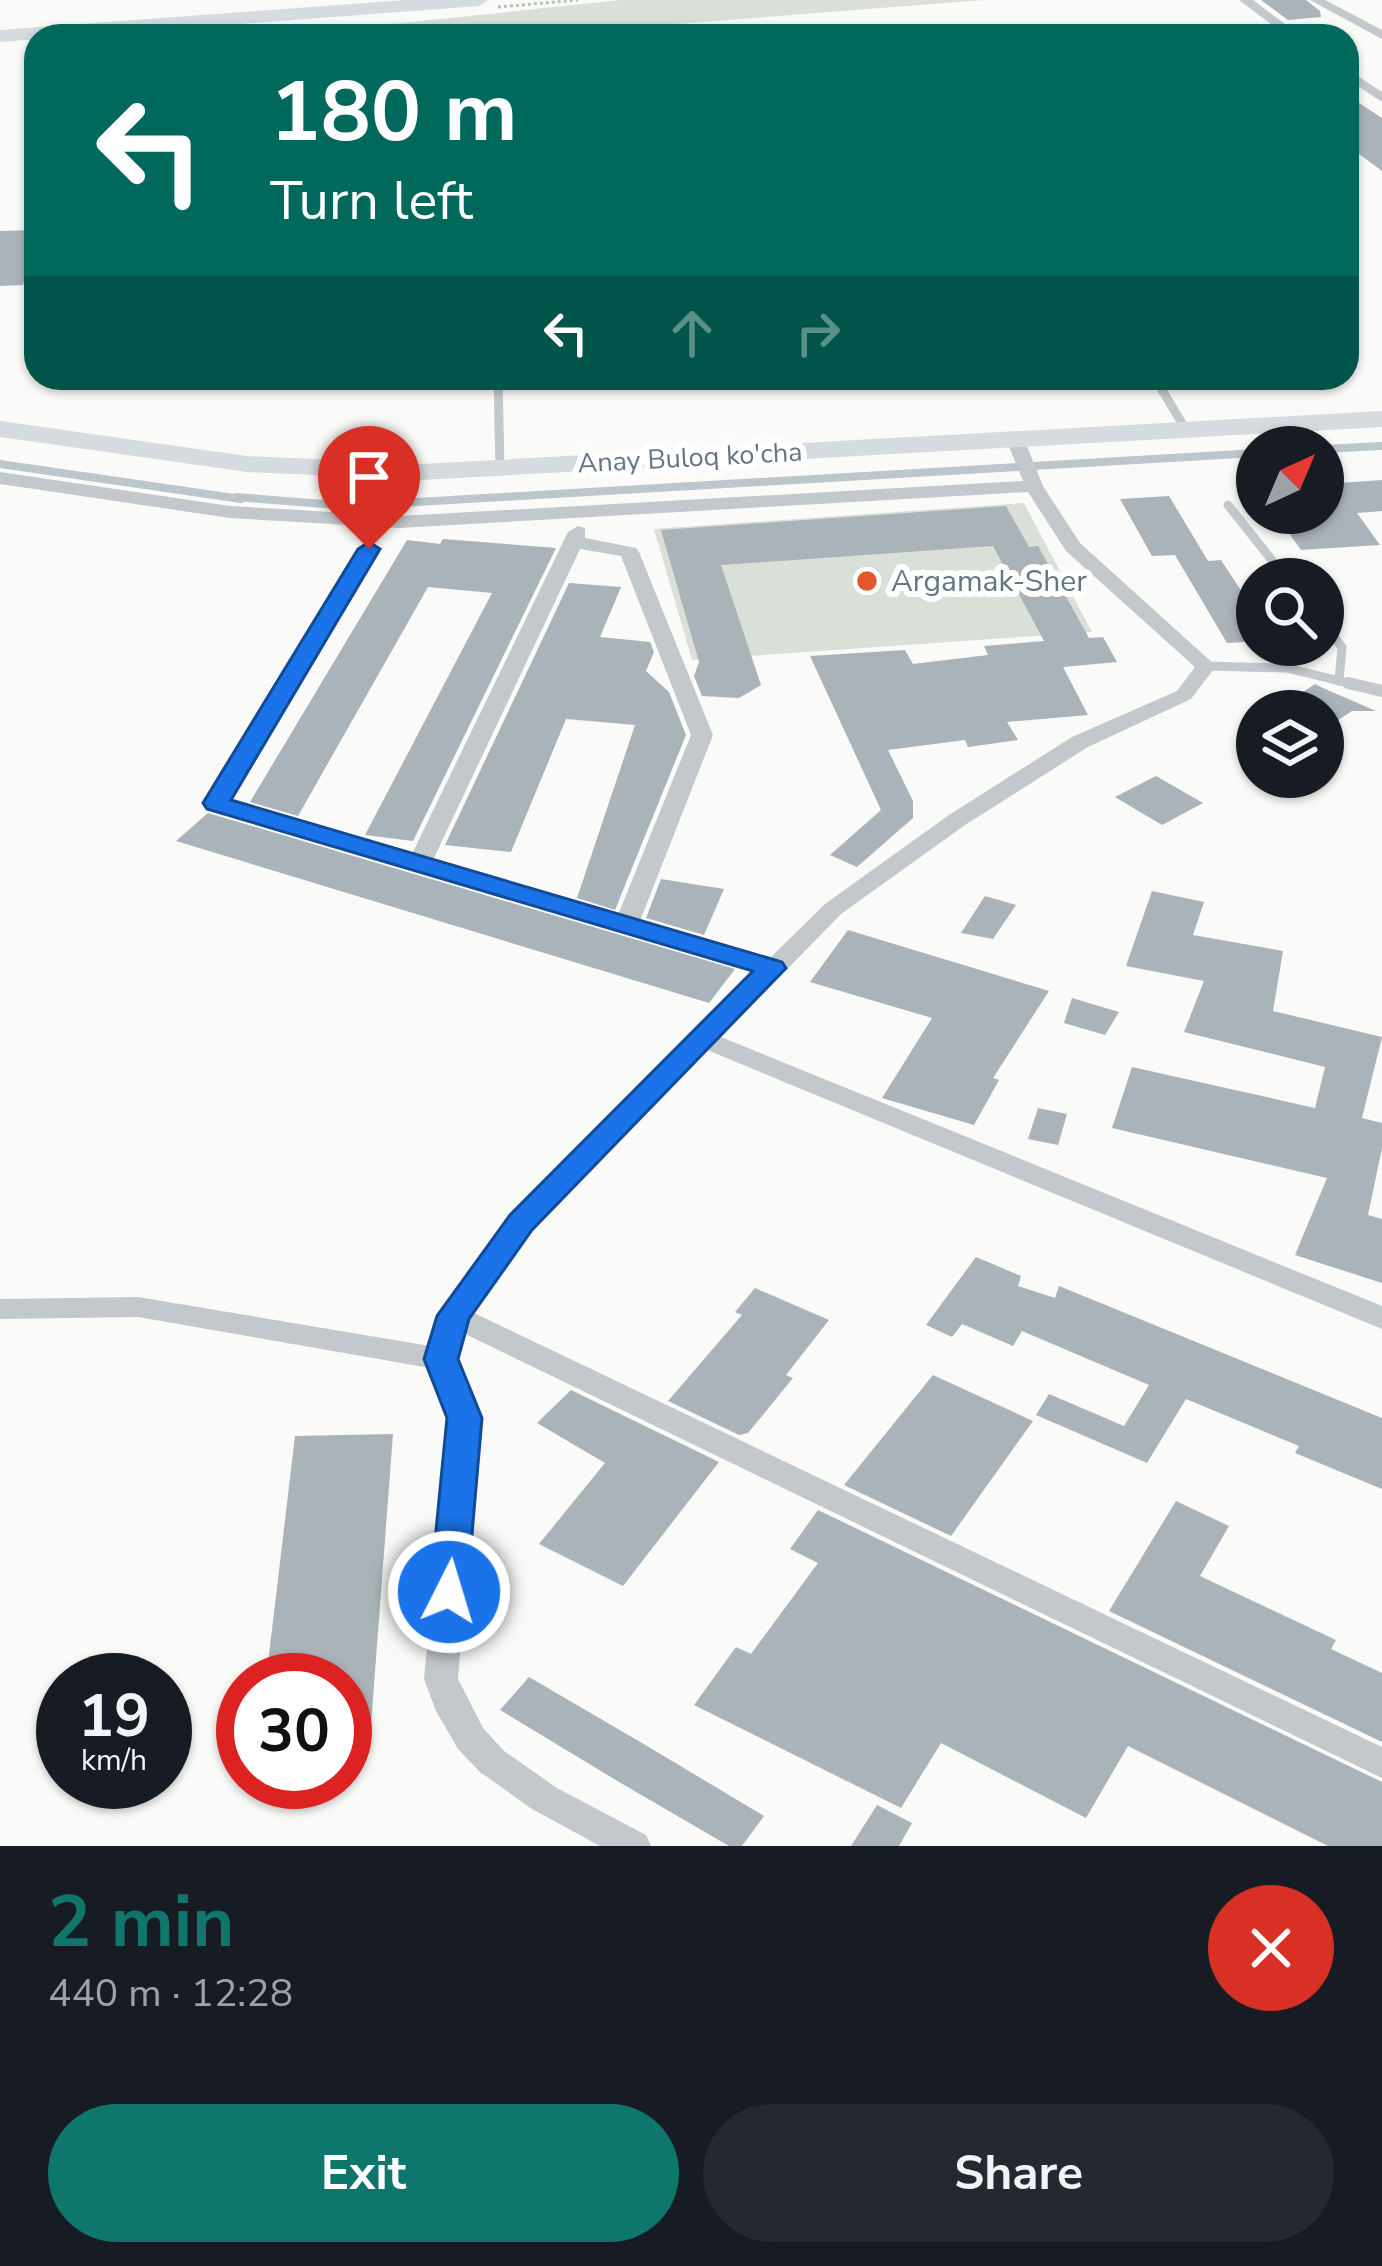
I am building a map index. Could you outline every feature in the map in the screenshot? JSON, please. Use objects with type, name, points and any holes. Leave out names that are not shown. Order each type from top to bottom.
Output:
[{"type":"main road","points":[[112,24],[409,0]]},
{"type":"main road","points":[[131,24],[479,0]]},
{"type":"main road","name":"Anay Buloq ko'cha","points":[[0,429],[306,470],[500,469],[1025,463],[1186,430],[1382,419]]},
{"type":"street","points":[[1245,0],[1278,24]]},
{"type":"street","points":[[1316,0],[1382,35]]},
{"type":"street","points":[[0,478],[230,512],[400,522],[586,514],[782,497],[1025,463],[1073,547],[1206,666],[1184,694],[1080,742],[957,820],[833,909],[521,1222],[454,1316],[441,1359],[464,1418],[441,1679],[448,1708],[464,1736],[512,1778],[633,1846]]},
{"type":"street","points":[[419,864],[586,514]]},
{"type":"street","points":[[573,542],[629,552],[702,735],[626,925]]},
{"type":"street","points":[[369,549],[216,803],[772,968]]},
{"type":"street","points":[[703,1039],[1382,1318]]},
{"type":"street","points":[[0,1309],[138,1307],[441,1359]]},
{"type":"street","points":[[454,1316],[1382,1763]]},
{"type":"lane","points":[[498,390],[500,469]]},
{"type":"lane","points":[[1162,390],[1186,430]]},
{"type":"lane","points":[[1228,506],[1270,558]]},
{"type":"lane","points":[[1206,666],[1287,668],[1382,691]]},
{"type":"lane","points":[[1339,681],[1340,666]]},
{"type":"shaded area","points":[[621,0],[984,0],[677,24],[386,24]]},
{"type":"shaded area","name":"Argamak-Sher","points":[[1024,503],[1092,632],[692,660],[654,529]]},
{"type":"building","points":[[1261,0],[1306,0],[1321,17],[1288,20]]},
{"type":"building","points":[[1359,103],[1382,118],[1382,171],[1359,154]]},
{"type":"building","points":[[24,230],[23,285],[0,286],[0,231]]},
{"type":"building","points":[[1382,480],[1382,511],[1357,513],[1380,545],[1301,550],[1290,534],[1344,534],[1344,483]]},
{"type":"building","points":[[1169,496],[1208,561],[1221,560],[1236,583],[1236,642],[1227,643],[1175,555],[1152,556],[1120,499]]},
{"type":"building","points":[[1006,506],[1029,547],[1038,546],[1089,638],[1103,637],[1117,662],[1063,667],[1088,715],[1007,722],[1018,740],[968,747],[965,740],[888,750],[913,801],[913,818],[857,867],[830,855],[881,810],[810,656],[905,650],[913,664],[988,655],[984,646],[1044,641],[993,546],[721,565],[761,685],[739,698],[702,696],[694,676],[699,662],[661,530]]},
{"type":"building","points":[[443,539],[556,548],[413,841],[365,835],[492,593],[428,587],[298,816],[250,802],[407,540],[440,544]]},
{"type":"building","points":[[569,583],[621,587],[600,637],[650,642],[654,652],[646,671],[669,692],[686,735],[615,910],[577,898],[635,725],[566,719],[511,852],[445,845]]},
{"type":"building","points":[[1344,697],[1376,711],[1352,711],[1344,716]]},
{"type":"building","points":[[1156,776],[1203,803],[1162,825],[1115,797]]},
{"type":"building","points":[[208,813],[735,969],[709,1003],[176,841]]},
{"type":"building","points":[[661,879],[724,889],[704,935],[646,918]]},
{"type":"building","points":[[1152,891],[1204,902],[1193,935],[1283,951],[1273,1011],[1382,1037],[1362,1118],[1382,1123],[1382,1148],[1368,1215],[1382,1219],[1382,1283],[1295,1255],[1327,1178],[1112,1128],[1132,1067],[1315,1108],[1325,1067],[1184,1032],[1204,981],[1126,966]]},
{"type":"building","points":[[985,896],[1016,905],[993,939],[961,933]]},
{"type":"building","points":[[848,930],[1049,991],[993,1078],[999,1080],[974,1125],[882,1098],[932,1018],[810,982]]},
{"type":"building","points":[[1072,998],[1119,1012],[1105,1035],[1064,1023]]},
{"type":"building","points":[[1038,1108],[1067,1114],[1058,1145],[1028,1139]]},
{"type":"building","points":[[976,1257],[1021,1276],[1018,1286],[1055,1298],[1059,1286],[1382,1418],[1382,1489],[1295,1453],[1299,1446],[1186,1399],[1147,1463],[1036,1415],[1049,1394],[1124,1426],[1149,1385],[1022,1331],[1013,1346],[962,1324],[952,1337],[926,1325]]},
{"type":"building","points":[[755,1288],[829,1320],[786,1375],[793,1378],[748,1433],[739,1435],[668,1401],[742,1315],[735,1312]]},
{"type":"building","points":[[933,1375],[1033,1421],[951,1536],[844,1485]]},
{"type":"building","points":[[571,1390],[719,1462],[623,1586],[539,1544],[605,1463],[537,1423]]},
{"type":"building","points":[[393,1434],[372,1712],[372,1653],[269,1653],[295,1436]]},
{"type":"building","points":[[1176,1501],[1229,1526],[1200,1576],[1336,1640],[1331,1649],[1382,1673],[1382,1742],[1109,1611]]},
{"type":"building","points":[[818,1510],[1382,1782],[1382,1846],[1328,1846],[1128,1746],[1086,1818],[941,1743],[901,1808],[694,1705],[736,1647],[751,1654],[818,1563],[790,1549]]},
{"type":"building","points":[[529,1677],[764,1816],[742,1846],[729,1846],[619,1782],[500,1710]]},
{"type":"building","points":[[877,1805],[912,1823],[899,1846],[851,1846]]},
{"type":"waterway","points":[[1344,448],[1382,446]]},
{"type":"waterway","points":[[0,464],[241,499],[236,497],[349,506],[1236,454]]},
{"type":"place","name":"Argamak-Sher","points":[[867,581]]},
{"type":"route","points":[[369,549],[216,803],[772,968],[521,1222],[454,1316],[441,1359],[464,1418],[449,1592]]}]
